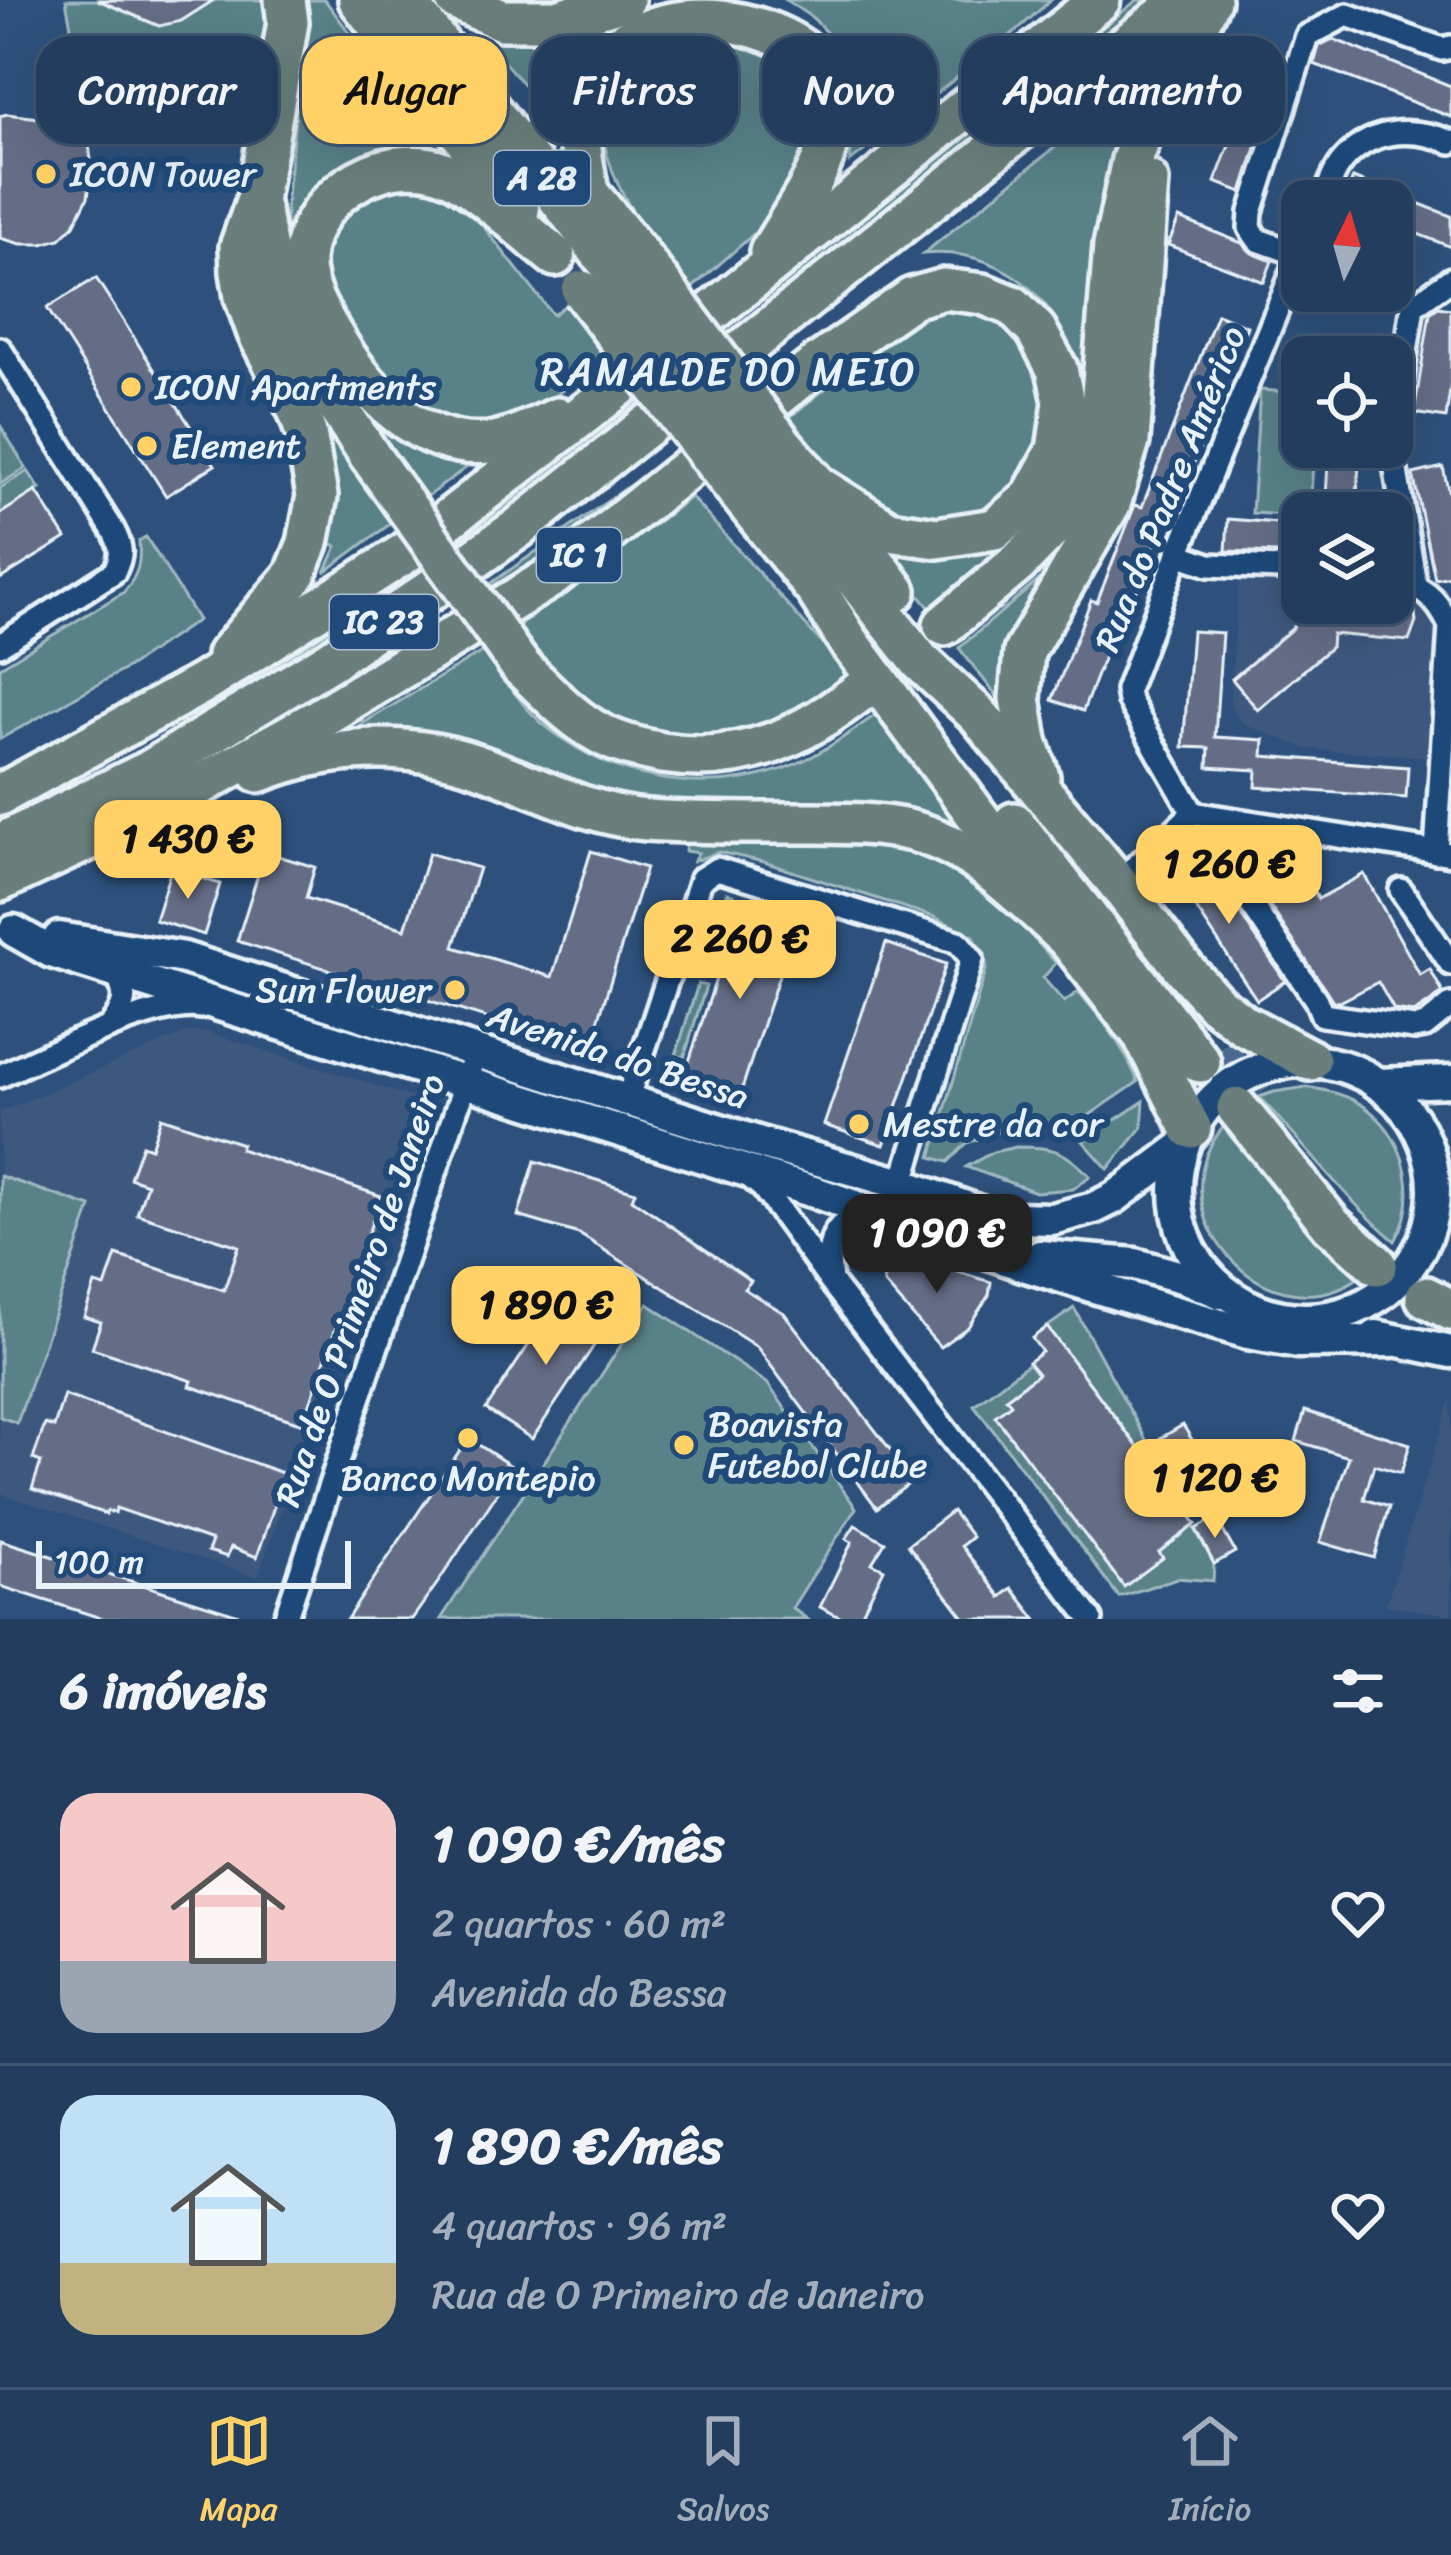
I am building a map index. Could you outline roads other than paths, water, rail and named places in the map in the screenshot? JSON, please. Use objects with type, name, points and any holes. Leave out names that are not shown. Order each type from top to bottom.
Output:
[{"type":"highway","points":[[205,682],[296,575],[317,496],[298,412],[245,297],[240,247],[257,200],[288,22],[285,0]]},
{"type":"highway","name":"A 28","points":[[358,0],[555,256],[611,271]]},
{"type":"highway","name":"A 28","points":[[405,0],[758,462]]},
{"type":"highway","points":[[432,0],[588,192]]},
{"type":"highway","points":[[456,0],[502,20],[556,20],[624,0]]},
{"type":"highway","points":[[757,275],[1100,0]]},
{"type":"highway","name":"IC 23","points":[[0,844],[148,771],[331,660],[518,529],[1183,0]]},
{"type":"highway","points":[[1192,36],[1210,0]]},
{"type":"highway","points":[[757,275],[829,142],[826,101],[816,68],[794,37],[761,10],[719,1],[679,2],[638,20],[610,44],[592,78],[581,117],[588,192],[611,271],[920,662],[963,730],[1208,1057],[866,632],[817,591]]},
{"type":"highway","points":[[944,625],[1055,525],[1094,451],[1114,246],[1139,144]]},
{"type":"highway","points":[[1044,793],[1027,741],[1020,698],[1024,652],[1111,503],[1129,441],[1151,144]]},
{"type":"highway","points":[[555,256],[453,176],[425,168],[393,168],[340,191],[315,220],[304,261],[314,304],[344,353],[385,404],[412,425],[447,439],[488,443],[602,400]]},
{"type":"highway","points":[[257,200],[276,290],[295,338],[370,456],[521,667],[573,716],[602,735],[642,749],[689,757],[731,756],[773,745],[837,710],[867,686]]},
{"type":"highway","name":"IC 23","points":[[0,795],[205,682],[405,554],[757,275]]},
{"type":"highway","name":"IC 1","points":[[0,881],[207,781],[553,576],[818,364],[912,298],[944,289],[983,294],[1013,306],[1036,330],[1057,369],[1064,402],[1057,450],[1031,498],[995,529],[937,538],[889,530],[819,488]]},
{"type":"highway","points":[[758,462],[819,488],[940,651],[978,715]]},
{"type":"highway","points":[[758,462],[817,591],[849,642],[1143,1034],[1186,1137]]},
{"type":"highway","points":[[920,662],[978,715],[1216,1004],[1244,1025],[1310,1060]]},
{"type":"highway","points":[[207,781],[236,781],[317,755],[399,749],[474,764],[617,816],[880,825],[913,831],[992,870],[1068,939]]},
{"type":"highway","points":[[1245,1104],[1382,1258]]},
{"type":"main road","name":"Avenida do Bessa","points":[[7,929],[50,952],[741,1170],[1107,1292],[1273,1339],[1392,1341]]},
{"type":"main road","name":"Avenida do Bessa","points":[[7,929],[184,958],[983,1213],[1052,1219],[1075,1214],[1114,1198],[1186,1137]]},
{"type":"main road","points":[[1273,1339],[1318,1321],[1349,1313],[1370,1302],[1406,1270],[1443,1192],[1419,1130],[1397,1100],[1357,1072],[1310,1060],[1263,1067],[1241,1077],[1221,1090],[1186,1137],[1175,1197],[1184,1234],[1202,1268],[1255,1310],[1318,1321],[1451,1352]]},
{"type":"main road","points":[[1378,1084],[1451,1081]]},
{"type":"main road","name":"Avenida do Bessa","points":[[952,1238],[1052,1258],[1148,1267],[1240,1300]]},
{"type":"street","points":[[1281,246],[1258,240],[1250,228],[1251,212],[1306,36],[1347,15],[1442,50],[1451,47]]},
{"type":"street","points":[[1332,180],[1337,168],[1372,138],[1403,130],[1451,142]]},
{"type":"street","points":[[1408,336],[1413,306],[1451,279]]},
{"type":"street","name":"Rua do Padre Américo","points":[[1193,813],[1127,690],[1281,301]]},
{"type":"street","points":[[0,349],[122,545],[115,572],[0,645]]},
{"type":"street","points":[[1178,554],[1209,565],[1281,568]]},
{"type":"street","points":[[1117,881],[1193,813],[1443,853],[1450,626],[1441,608],[1413,589]]},
{"type":"street","points":[[1215,851],[1316,1000],[1322,1016],[1414,1028],[1425,1026],[1451,1005]]},
{"type":"street","points":[[627,1100],[701,879],[717,869],[958,942],[973,959],[902,1184]]},
{"type":"street","points":[[1401,890],[1451,964]]},
{"type":"street","points":[[108,1028],[126,998],[114,971]]},
{"type":"street","points":[[0,1076],[108,1028],[176,1007],[225,1009]]},
{"type":"street","name":"Rua de O Primeiro de Janeiro","points":[[285,1619],[476,1051]]},
{"type":"street","points":[[741,1170],[763,1188],[1091,1619]]},
{"type":"street","points":[[831,1282],[827,1257],[834,1234],[858,1216],[881,1216]]},
{"type":"tunnel","points":[[1216,1051],[1253,1099]]},
{"type":"tunnel","points":[[1377,1265],[1426,1297]]},
{"type":"place","name":"ICON Tower","points":[[46,174]]},
{"type":"place","name":"ICON Apartments","points":[[131,387]]},
{"type":"place","name":"Element","points":[[147,446]]},
{"type":"place","name":"Sun Flower","points":[[455,990]]},
{"type":"place","name":"Mestre da cor","points":[[859,1124]]},
{"type":"place","name":"Banco Montepio","points":[[468,1438]]},
{"type":"place","name":"Boavista Futebol Clube","points":[[684,1445]]},
{"type":"district","name":"RAMALDE DO MEIO","points":[[729,371]]}]
